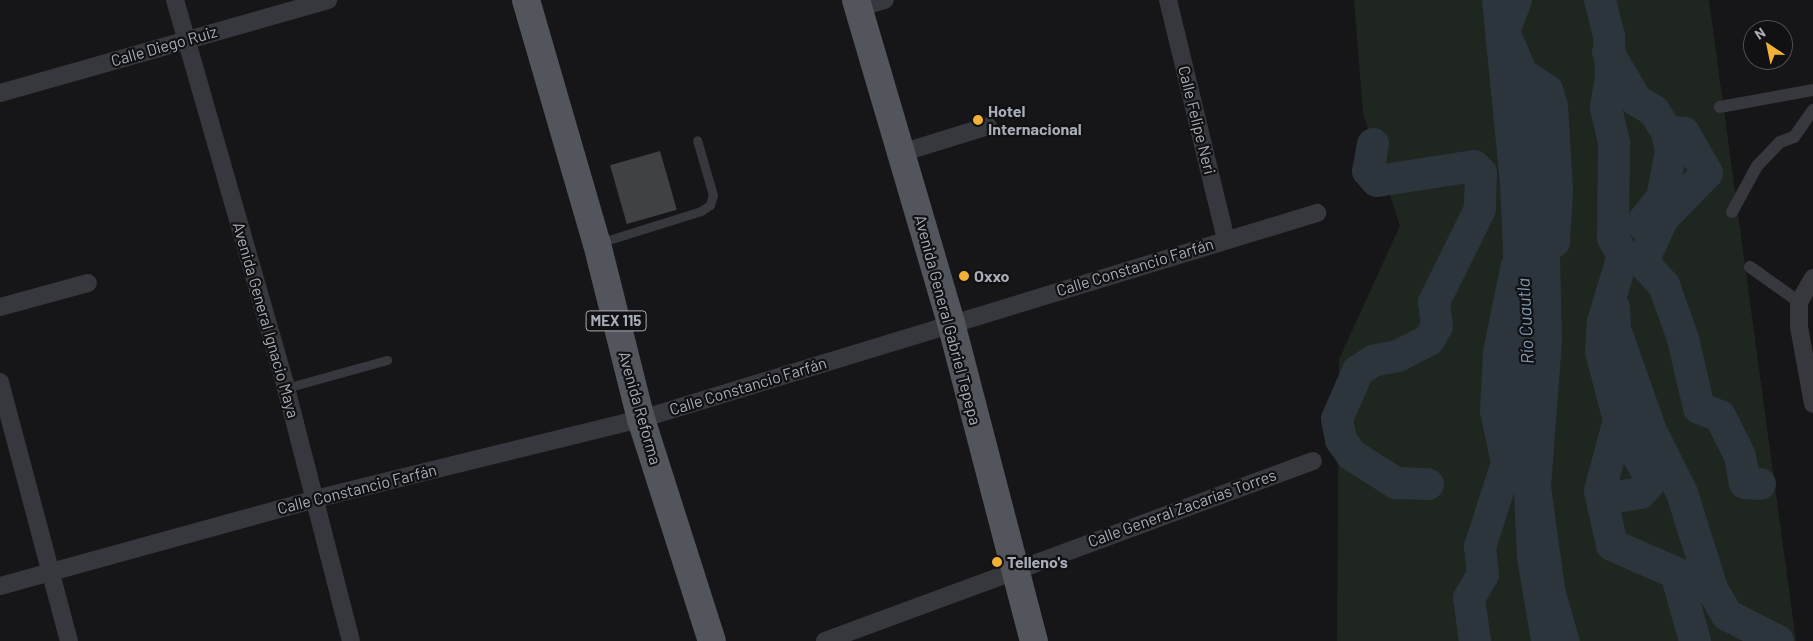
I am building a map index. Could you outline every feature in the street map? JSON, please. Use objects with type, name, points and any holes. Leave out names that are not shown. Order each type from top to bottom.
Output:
[{"type":"main road","name":"Avenida Reforma","points":[[526,0],[596,244],[641,419],[712,641]]},
{"type":"main road","name":"Avenida General Gabriel Tepepa","points":[[857,4],[951,322],[1034,641]]},
{"type":"street","name":"Avenida General Ignacio Maya","points":[[176,0],[286,388],[351,641]]},
{"type":"street","name":"Calle Diego Ruiz","points":[[0,93],[328,0]]},
{"type":"street","points":[[857,4],[885,0]]},
{"type":"street","name":"Calle Felipe Neri","points":[[1168,0],[1226,239]]},
{"type":"street","points":[[1720,108],[1813,90]]},
{"type":"street","points":[[1732,212],[1757,166],[1780,142],[1794,137],[1813,110]]},
{"type":"street","points":[[901,153],[988,126]]},
{"type":"street","name":"Calle Constancio Farfán","points":[[0,586],[315,499],[641,419],[951,322],[1317,213]]},
{"type":"street","points":[[1750,267],[1799,302]]},
{"type":"street","points":[[1813,278],[1799,302],[1799,327],[1813,404]]},
{"type":"street","points":[[0,307],[88,282]]},
{"type":"street","points":[[0,382],[69,641]]},
{"type":"street","name":"Calle General Zacarías Torres","points":[[825,641],[1014,569],[1314,461]]},
{"type":"lane","points":[[596,244],[701,211],[710,205],[713,196],[697,140]]},
{"type":"lane","points":[[286,388],[387,360]]},
{"type":"shaded area","points":[[1354,0],[1709,0],[1796,641],[1337,641],[1339,359],[1400,226],[1363,113]]},
{"type":"water","name":"Río Cuautla","points":[[1482,0],[1515,0],[1519,39],[1534,89],[1559,211],[1562,342],[1551,486],[1565,588],[1580,641],[1531,641],[1517,558],[1500,184]]},
{"type":"building","points":[[660,151],[677,210],[627,224],[610,165]]},
{"type":"waterway","points":[[1516,0],[1504,32],[1522,74],[1547,90],[1552,106],[1557,191],[1554,242]]},
{"type":"waterway","points":[[1600,0],[1609,35],[1611,76],[1606,108],[1614,143],[1613,238],[1623,255],[1603,322],[1601,352],[1619,420],[1600,491],[1612,545],[1676,573],[1695,641]]},
{"type":"waterway","points":[[1608,52],[1636,100],[1654,111],[1667,132],[1671,151],[1662,198],[1641,224]]},
{"type":"waterway","points":[[1667,132],[1684,133],[1707,173],[1663,218],[1646,254],[1647,267],[1664,285],[1683,339],[1699,408],[1720,416],[1740,456],[1745,483],[1760,484]]},
{"type":"waterway","points":[[1373,144],[1368,171],[1377,181],[1474,166],[1481,173],[1480,209],[1434,302],[1437,326],[1429,340],[1398,356],[1373,361],[1358,371],[1337,419],[1341,440],[1352,455],[1396,483],[1428,484]]},
{"type":"waterway","name":"Río Cuautla","points":[[1475,641],[1469,598],[1483,575],[1480,547],[1507,463],[1496,411],[1499,352],[1517,265]]},
{"type":"waterway","points":[[1614,308],[1615,329],[1651,431],[1682,493],[1712,589],[1727,615],[1778,641]]},
{"type":"waterway","points":[[1603,507],[1616,497],[1640,493],[1652,480],[1623,431],[1619,405]]},
{"type":"place","name":"Hotel Internacional","points":[[978,120]]},
{"type":"place","name":"Oxxo","points":[[964,276]]},
{"type":"place","name":"Telleno's","points":[[997,562]]}]
